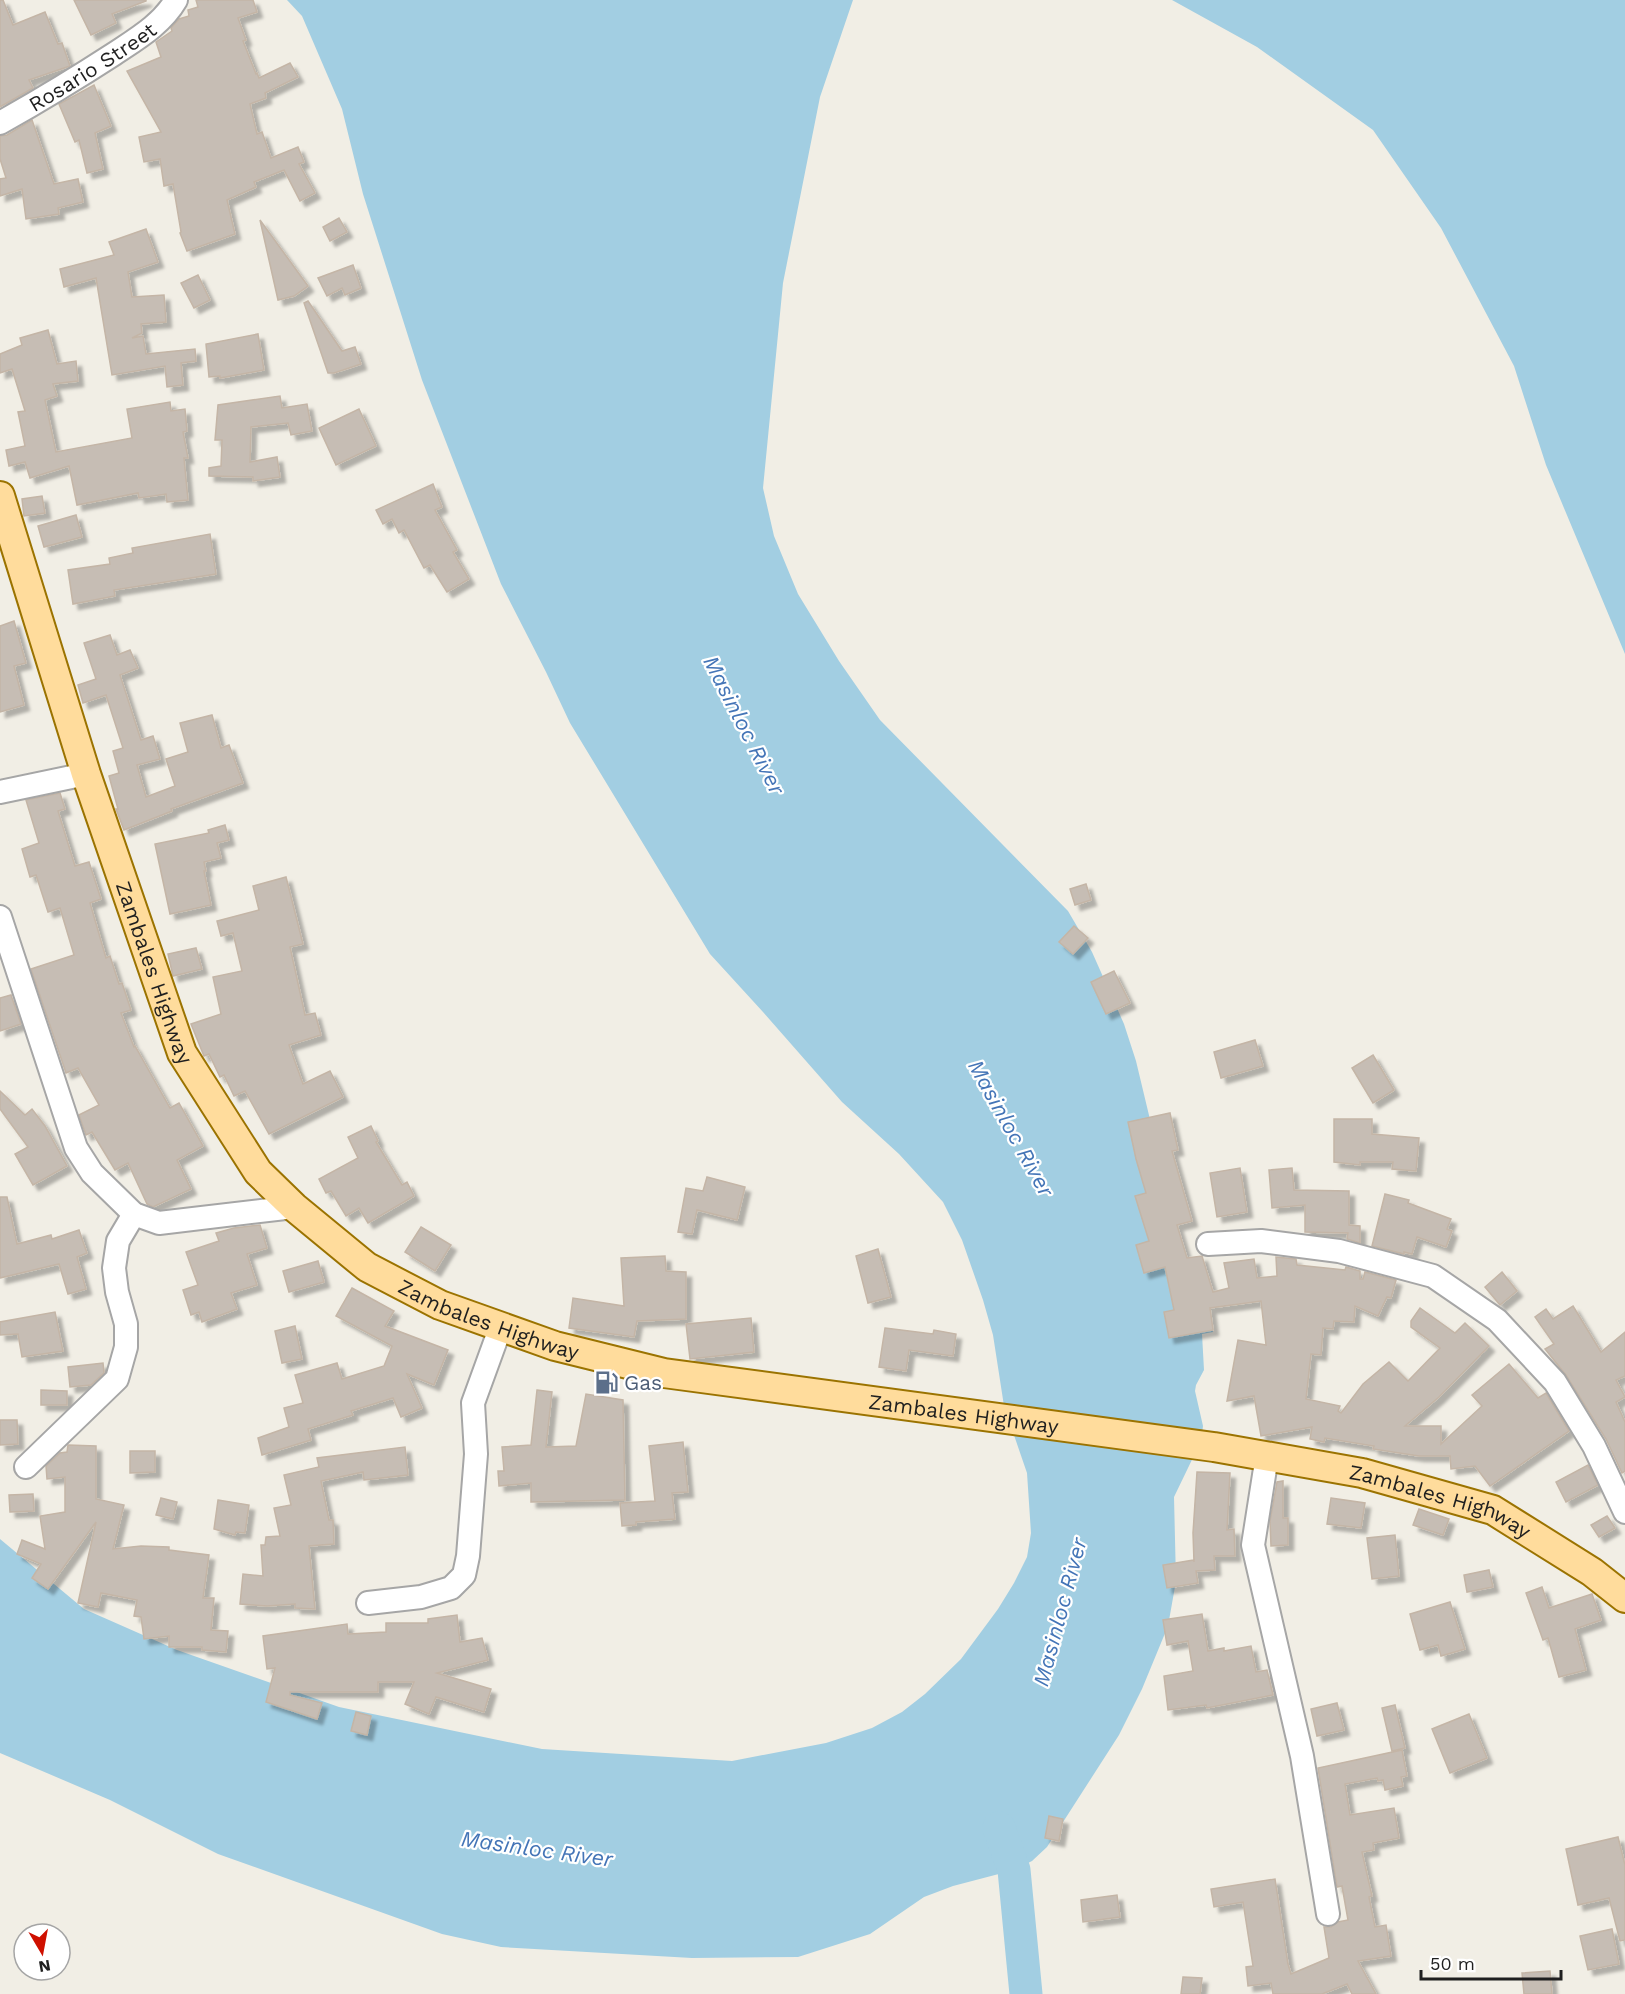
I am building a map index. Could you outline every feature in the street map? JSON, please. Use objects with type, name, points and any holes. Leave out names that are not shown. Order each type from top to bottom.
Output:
[{"type":"main road","name":"Zambales Highway","points":[[0,496],[86,774],[182,1053],[258,1172],[294,1207],[367,1267],[440,1305],[555,1346],[664,1373],[932,1407],[1214,1447],[1362,1473],[1493,1510],[1592,1572],[1625,1598]]},
{"type":"street","name":"Rosario Street","points":[[0,123],[74,80],[154,27],[171,9],[176,0]]},
{"type":"street","points":[[0,792],[86,774]]},
{"type":"street","points":[[0,917],[76,1148],[92,1173],[134,1214],[159,1222],[294,1207]]},
{"type":"street","points":[[26,1467],[117,1379],[126,1347],[126,1324],[117,1292],[114,1268],[118,1241],[134,1214]]},
{"type":"street","points":[[1208,1244],[1262,1241],[1339,1251],[1434,1276],[1497,1320],[1556,1382],[1594,1446],[1625,1512]]},
{"type":"street","points":[[368,1603],[421,1598],[451,1588],[464,1575],[468,1556],[476,1454],[473,1402],[501,1326]]},
{"type":"street","points":[[1266,1456],[1253,1545],[1302,1756],[1328,1914]]},
{"type":"water","name":"Masinloc River","points":[[287,0],[853,0],[820,97],[783,283],[763,488],[774,536],[798,594],[839,661],[880,720],[1068,911],[1092,952],[1124,1024],[1136,1061],[1176,1248],[1210,1315],[1213,1332],[1202,1334],[1204,1370],[1195,1391],[1203,1426],[1201,1441],[1174,1497],[1176,1581],[1168,1626],[1142,1689],[1119,1735],[1047,1847],[1032,1861],[1014,1870],[953,1886],[924,1897],[870,1934],[798,1957],[692,1958],[501,1947],[442,1934],[218,1854],[110,1800],[0,1753],[0,1539],[84,1609],[177,1650],[339,1707],[542,1749],[732,1761],[826,1743],[872,1728],[902,1712],[925,1694],[961,1659],[998,1609],[1027,1557],[1031,1533],[1027,1473],[1004,1406],[993,1335],[962,1240],[943,1202],[899,1154],[842,1102],[710,954],[570,723],[501,584],[422,380],[363,194],[342,109],[302,16]]},
{"type":"water","points":[[1172,0],[1625,0],[1625,654],[1546,465],[1514,366],[1441,228],[1373,130],[1257,47]]},
{"type":"building","points":[[0,0],[3,0],[13,25],[45,12],[58,44],[62,43],[70,66],[29,80],[33,88],[0,107]]},
{"type":"building","points":[[74,0],[146,1],[112,14],[116,23],[91,35]]},
{"type":"building","points":[[196,0],[253,0],[257,12],[238,18],[246,40],[243,41],[256,74],[259,78],[290,63],[298,77],[265,93],[266,98],[250,104],[257,134],[262,132],[271,158],[298,147],[304,162],[299,164],[315,193],[300,201],[284,170],[254,182],[256,187],[227,200],[235,234],[187,251],[180,233],[173,184],[164,186],[160,159],[144,162],[139,137],[161,132],[127,71],[161,57],[156,42],[172,31],[171,28],[179,19],[189,16],[188,10],[198,7]]},
{"type":"building","points":[[94,85],[111,126],[95,133],[103,169],[87,173],[79,140],[75,142],[59,104]]},
{"type":"building","points":[[32,120],[54,184],[78,179],[83,202],[58,208],[59,214],[26,219],[22,189],[0,196],[0,179],[6,178],[0,159],[0,136],[7,135]]},
{"type":"building","points":[[339,218],[347,232],[330,241],[323,227]]},
{"type":"building","points":[[260,220],[308,286],[294,296],[278,300]]},
{"type":"building","points":[[146,229],[158,262],[128,272],[132,297],[164,295],[166,322],[141,324],[142,333],[132,338],[143,336],[146,354],[195,349],[196,361],[181,363],[183,385],[167,387],[165,366],[112,375],[96,278],[64,287],[60,269],[114,255],[109,242]]},
{"type":"building","points":[[353,265],[361,288],[345,295],[342,288],[327,296],[318,278]]},
{"type":"building","points":[[198,275],[210,300],[194,308],[181,283]]},
{"type":"building","points":[[308,301],[342,351],[355,347],[361,364],[328,373],[304,303]]},
{"type":"building","points":[[48,330],[57,364],[76,361],[78,381],[53,384],[57,396],[45,400],[56,452],[132,438],[127,409],[170,402],[171,411],[185,409],[187,431],[183,432],[188,458],[184,458],[188,500],[167,502],[166,494],[139,498],[138,493],[77,505],[69,466],[30,478],[25,462],[9,466],[6,450],[25,446],[18,412],[25,411],[12,369],[0,373],[0,354],[22,345],[20,338]]},
{"type":"building","points":[[258,334],[264,370],[220,378],[220,376],[209,377],[206,344]]},
{"type":"building","points":[[280,396],[282,408],[307,404],[312,431],[291,435],[288,423],[251,427],[250,462],[277,457],[280,477],[253,481],[253,477],[209,476],[209,468],[221,466],[222,440],[215,440],[218,405]]},
{"type":"building","points":[[359,409],[376,446],[336,465],[319,428]]},
{"type":"building","points":[[433,484],[442,507],[435,510],[457,550],[453,552],[469,579],[447,592],[430,565],[424,568],[404,530],[399,533],[392,519],[383,524],[376,510]]},
{"type":"building","points":[[42,496],[45,513],[24,516],[22,499]]},
{"type":"building","points":[[76,515],[82,537],[44,547],[38,526]]},
{"type":"building","points":[[210,534],[216,574],[114,590],[115,596],[73,604],[68,570],[110,564],[109,558],[133,553],[132,548]]},
{"type":"building","points":[[14,621],[26,663],[14,666],[24,705],[0,712],[0,626]]},
{"type":"building","points":[[110,635],[117,655],[130,650],[138,668],[120,675],[141,740],[153,736],[160,759],[137,765],[146,797],[175,786],[166,759],[188,752],[180,723],[212,715],[221,748],[229,745],[243,783],[171,809],[172,811],[124,830],[116,809],[118,809],[109,776],[119,773],[113,751],[123,748],[106,695],[83,703],[78,685],[96,679],[84,643]]},
{"type":"building","points":[[60,793],[65,809],[58,811],[75,866],[89,862],[101,899],[90,903],[106,958],[110,956],[131,1010],[121,1013],[134,1047],[170,1108],[179,1103],[203,1146],[177,1160],[191,1189],[153,1207],[147,1204],[128,1163],[115,1170],[92,1132],[86,1135],[79,1115],[99,1105],[78,1068],[66,1073],[31,969],[74,955],[60,908],[48,912],[36,875],[30,877],[22,849],[39,843],[26,800]]},
{"type":"building","points":[[225,825],[229,840],[217,843],[221,858],[204,862],[211,905],[170,914],[155,844],[209,833],[208,830]]},
{"type":"building","points":[[286,877],[303,944],[290,947],[305,1015],[315,1013],[321,1035],[289,1045],[303,1084],[330,1071],[343,1097],[269,1134],[245,1091],[234,1096],[224,1075],[220,1077],[209,1054],[204,1056],[191,1024],[221,1014],[213,977],[242,971],[233,933],[221,936],[217,921],[259,910],[253,886]]},
{"type":"building","points":[[1086,884],[1091,900],[1075,905],[1070,889]]},
{"type":"building","points":[[1074,926],[1088,938],[1073,954],[1059,942]]},
{"type":"building","points":[[196,948],[202,969],[173,976],[168,954]]},
{"type":"building","points":[[1114,971],[1130,1003],[1106,1014],[1091,982]]},
{"type":"building","points":[[11,995],[21,1024],[0,1031],[0,998]]},
{"type":"building","points":[[1255,1040],[1263,1066],[1221,1078],[1214,1052]]},
{"type":"building","points":[[1373,1055],[1394,1090],[1373,1103],[1352,1068]]},
{"type":"building","points":[[0,1091],[25,1115],[32,1109],[45,1126],[67,1166],[33,1185],[15,1154],[28,1147],[0,1109]]},
{"type":"building","points":[[1170,1113],[1178,1150],[1172,1151],[1192,1221],[1177,1225],[1187,1258],[1202,1256],[1213,1292],[1229,1288],[1224,1263],[1254,1259],[1257,1278],[1277,1276],[1276,1257],[1296,1259],[1297,1265],[1345,1270],[1346,1267],[1360,1271],[1360,1279],[1363,1279],[1365,1272],[1396,1280],[1391,1298],[1387,1297],[1378,1316],[1355,1306],[1354,1322],[1334,1321],[1333,1329],[1323,1328],[1321,1355],[1311,1354],[1306,1399],[1340,1406],[1338,1411],[1341,1413],[1363,1384],[1389,1362],[1408,1381],[1440,1348],[1411,1327],[1411,1321],[1420,1308],[1455,1333],[1465,1323],[1489,1346],[1439,1397],[1405,1426],[1441,1426],[1441,1444],[1482,1406],[1472,1395],[1509,1364],[1538,1398],[1546,1393],[1569,1431],[1490,1486],[1475,1466],[1451,1469],[1450,1456],[1419,1456],[1325,1438],[1324,1442],[1310,1439],[1312,1427],[1261,1436],[1254,1396],[1227,1401],[1238,1340],[1266,1345],[1261,1301],[1210,1308],[1213,1330],[1169,1338],[1164,1312],[1174,1310],[1165,1267],[1144,1273],[1136,1245],[1149,1241],[1135,1196],[1146,1193],[1128,1122]]},
{"type":"building","points":[[1334,1119],[1372,1119],[1372,1134],[1419,1138],[1416,1171],[1392,1169],[1393,1162],[1360,1162],[1360,1165],[1334,1162]]},
{"type":"building","points":[[371,1126],[378,1141],[376,1142],[402,1185],[407,1182],[414,1196],[368,1223],[359,1208],[346,1216],[331,1191],[326,1193],[319,1179],[358,1158],[348,1137]]},
{"type":"building","points":[[1240,1168],[1247,1212],[1217,1217],[1210,1173]]},
{"type":"building","points":[[1292,1168],[1294,1190],[1349,1191],[1349,1225],[1360,1226],[1360,1243],[1347,1239],[1348,1233],[1305,1232],[1305,1205],[1272,1208],[1269,1170]]},
{"type":"building","points":[[707,1177],[745,1187],[737,1220],[697,1210],[692,1234],[678,1232],[686,1188],[703,1191]]},
{"type":"building","points":[[1385,1194],[1409,1200],[1408,1203],[1451,1219],[1447,1229],[1452,1231],[1446,1247],[1417,1237],[1412,1254],[1372,1246]]},
{"type":"building","points":[[0,1197],[7,1197],[17,1244],[51,1235],[52,1239],[79,1230],[87,1253],[77,1257],[86,1289],[68,1294],[59,1264],[0,1278]]},
{"type":"building","points":[[260,1225],[267,1248],[247,1254],[257,1285],[231,1293],[237,1309],[202,1322],[199,1312],[191,1315],[183,1290],[198,1285],[186,1252],[219,1241],[216,1233]]},
{"type":"building","points":[[421,1227],[451,1245],[435,1271],[405,1252]]},
{"type":"building","points":[[878,1249],[891,1297],[868,1303],[856,1256]]},
{"type":"building","points":[[665,1256],[666,1271],[686,1272],[686,1319],[637,1321],[634,1337],[569,1328],[573,1298],[624,1306],[621,1258]]},
{"type":"building","points":[[318,1261],[324,1282],[289,1292],[283,1271]]},
{"type":"building","points":[[1502,1272],[1517,1291],[1500,1305],[1485,1287]]},
{"type":"building","points":[[352,1288],[394,1311],[385,1326],[448,1350],[434,1385],[407,1374],[422,1408],[401,1417],[393,1398],[351,1411],[353,1415],[308,1429],[311,1440],[262,1455],[258,1438],[289,1427],[284,1408],[303,1403],[295,1375],[337,1363],[342,1379],[384,1366],[392,1346],[336,1316]]},
{"type":"building","points":[[1573,1306],[1601,1352],[1625,1332],[1625,1376],[1616,1380],[1625,1397],[1616,1402],[1625,1422],[1625,1471],[1622,1473],[1606,1439],[1566,1375],[1545,1349],[1554,1344],[1535,1317],[1546,1309],[1553,1319]]},
{"type":"building","points":[[55,1312],[63,1351],[22,1357],[18,1334],[0,1335],[0,1322]]},
{"type":"building","points":[[751,1318],[754,1352],[690,1359],[686,1324]]},
{"type":"building","points":[[295,1326],[302,1359],[282,1363],[275,1331]]},
{"type":"building","points":[[885,1328],[933,1334],[934,1330],[956,1334],[953,1356],[909,1350],[906,1371],[879,1367]]},
{"type":"building","points":[[103,1363],[104,1373],[91,1385],[70,1387],[68,1367]]},
{"type":"building","points":[[41,1390],[67,1391],[67,1405],[41,1405]]},
{"type":"building","points":[[537,1390],[552,1392],[546,1447],[576,1446],[586,1394],[623,1400],[625,1500],[531,1502],[531,1483],[499,1486],[498,1471],[504,1471],[502,1447],[531,1445]]},
{"type":"building","points":[[0,1420],[17,1420],[18,1444],[0,1445]]},
{"type":"building","points":[[683,1442],[688,1492],[672,1493],[675,1519],[636,1522],[636,1525],[622,1526],[620,1503],[655,1501],[649,1446]]},
{"type":"building","points":[[68,1445],[96,1446],[96,1499],[124,1505],[113,1549],[141,1546],[169,1547],[169,1550],[209,1555],[203,1598],[214,1598],[211,1630],[228,1631],[226,1652],[202,1650],[202,1647],[169,1647],[169,1636],[144,1639],[141,1617],[134,1616],[137,1600],[101,1593],[98,1607],[78,1603],[96,1522],[48,1589],[32,1578],[41,1564],[17,1554],[22,1540],[45,1549],[40,1516],[65,1512],[65,1477],[47,1479],[46,1466],[60,1453],[67,1452]]},
{"type":"building","points":[[405,1447],[408,1475],[364,1480],[363,1472],[321,1481],[329,1520],[333,1520],[334,1544],[309,1546],[315,1609],[295,1608],[295,1604],[267,1606],[240,1604],[243,1574],[263,1576],[261,1545],[265,1545],[266,1537],[280,1536],[274,1508],[291,1505],[284,1475],[319,1467],[317,1458]]},
{"type":"building","points":[[130,1451],[155,1451],[155,1472],[130,1473]]},
{"type":"building","points":[[1588,1465],[1598,1485],[1566,1502],[1556,1482]]},
{"type":"building","points":[[1197,1472],[1230,1473],[1227,1530],[1234,1529],[1235,1556],[1214,1556],[1215,1570],[1196,1571],[1198,1583],[1167,1588],[1163,1565],[1194,1560],[1193,1533]]},
{"type":"building","points":[[1283,1481],[1283,1518],[1288,1518],[1288,1545],[1271,1546],[1270,1521],[1277,1482]]},
{"type":"building","points":[[33,1494],[34,1511],[10,1512],[9,1495]]},
{"type":"building","points":[[161,1498],[177,1502],[173,1519],[156,1515]]},
{"type":"building","points":[[1331,1498],[1365,1503],[1361,1528],[1327,1524]]},
{"type":"building","points":[[218,1500],[249,1505],[245,1533],[236,1532],[235,1535],[214,1529]]},
{"type":"building","points":[[1419,1509],[1449,1519],[1443,1535],[1413,1525]]},
{"type":"building","points":[[1607,1516],[1615,1528],[1599,1537],[1591,1525]]},
{"type":"building","points":[[1395,1535],[1399,1576],[1372,1579],[1367,1538]]},
{"type":"building","points":[[1489,1570],[1493,1587],[1467,1592],[1464,1575]]},
{"type":"building","points":[[1542,1587],[1549,1608],[1592,1594],[1601,1620],[1575,1629],[1586,1670],[1559,1677],[1548,1638],[1543,1640],[1526,1593]]},
{"type":"building","points":[[1450,1602],[1465,1649],[1441,1656],[1438,1645],[1420,1650],[1410,1614]]},
{"type":"building","points":[[1202,1614],[1208,1651],[1224,1648],[1224,1651],[1251,1646],[1256,1672],[1267,1670],[1273,1695],[1207,1708],[1206,1705],[1168,1710],[1164,1676],[1193,1671],[1188,1641],[1167,1645],[1163,1620]]},
{"type":"building","points":[[457,1615],[460,1642],[482,1638],[488,1660],[437,1673],[491,1689],[484,1712],[436,1697],[429,1714],[405,1704],[414,1682],[378,1682],[378,1692],[290,1692],[290,1695],[322,1703],[317,1719],[266,1702],[275,1668],[267,1669],[263,1636],[347,1624],[348,1634],[386,1632],[386,1623],[428,1623],[428,1619]]},
{"type":"building","points":[[1337,1703],[1344,1730],[1317,1736],[1311,1709]]},
{"type":"building","points":[[1395,1705],[1405,1748],[1392,1751],[1382,1708]]},
{"type":"building","points":[[356,1712],[371,1716],[367,1735],[351,1731]]},
{"type":"building","points":[[1469,1714],[1487,1758],[1450,1773],[1432,1729]]},
{"type":"building","points":[[1402,1750],[1407,1776],[1401,1777],[1403,1786],[1385,1790],[1383,1780],[1378,1781],[1377,1778],[1345,1784],[1350,1815],[1394,1808],[1399,1838],[1373,1843],[1374,1850],[1362,1852],[1372,1896],[1369,1897],[1375,1927],[1386,1925],[1391,1956],[1358,1961],[1376,1994],[1352,1994],[1347,1984],[1322,1994],[1273,1994],[1271,1983],[1248,1986],[1246,1967],[1253,1966],[1243,1902],[1214,1907],[1211,1889],[1275,1879],[1291,1974],[1329,1958],[1324,1927],[1331,1927],[1338,1922],[1348,1920],[1342,1886],[1337,1887],[1318,1768]]},
{"type":"building","points":[[1049,1816],[1063,1819],[1059,1841],[1045,1838]]},
{"type":"building","points":[[1618,1837],[1625,1865],[1625,1940],[1620,1941],[1609,1898],[1578,1905],[1566,1849]]},
{"type":"building","points":[[1117,1895],[1120,1917],[1083,1922],[1081,1900]]},
{"type":"building","points":[[1612,1929],[1619,1964],[1588,1970],[1580,1936]]},
{"type":"building","points":[[1550,1971],[1552,1994],[1524,1994],[1522,1973]]},
{"type":"building","points":[[1183,1977],[1202,1978],[1200,1994],[1181,1994]]},
{"type":"waterway","points":[[999,1828],[1014,1870],[1026,1994]]},
{"type":"place","name":"Gas","points":[[606,1382]]}]
